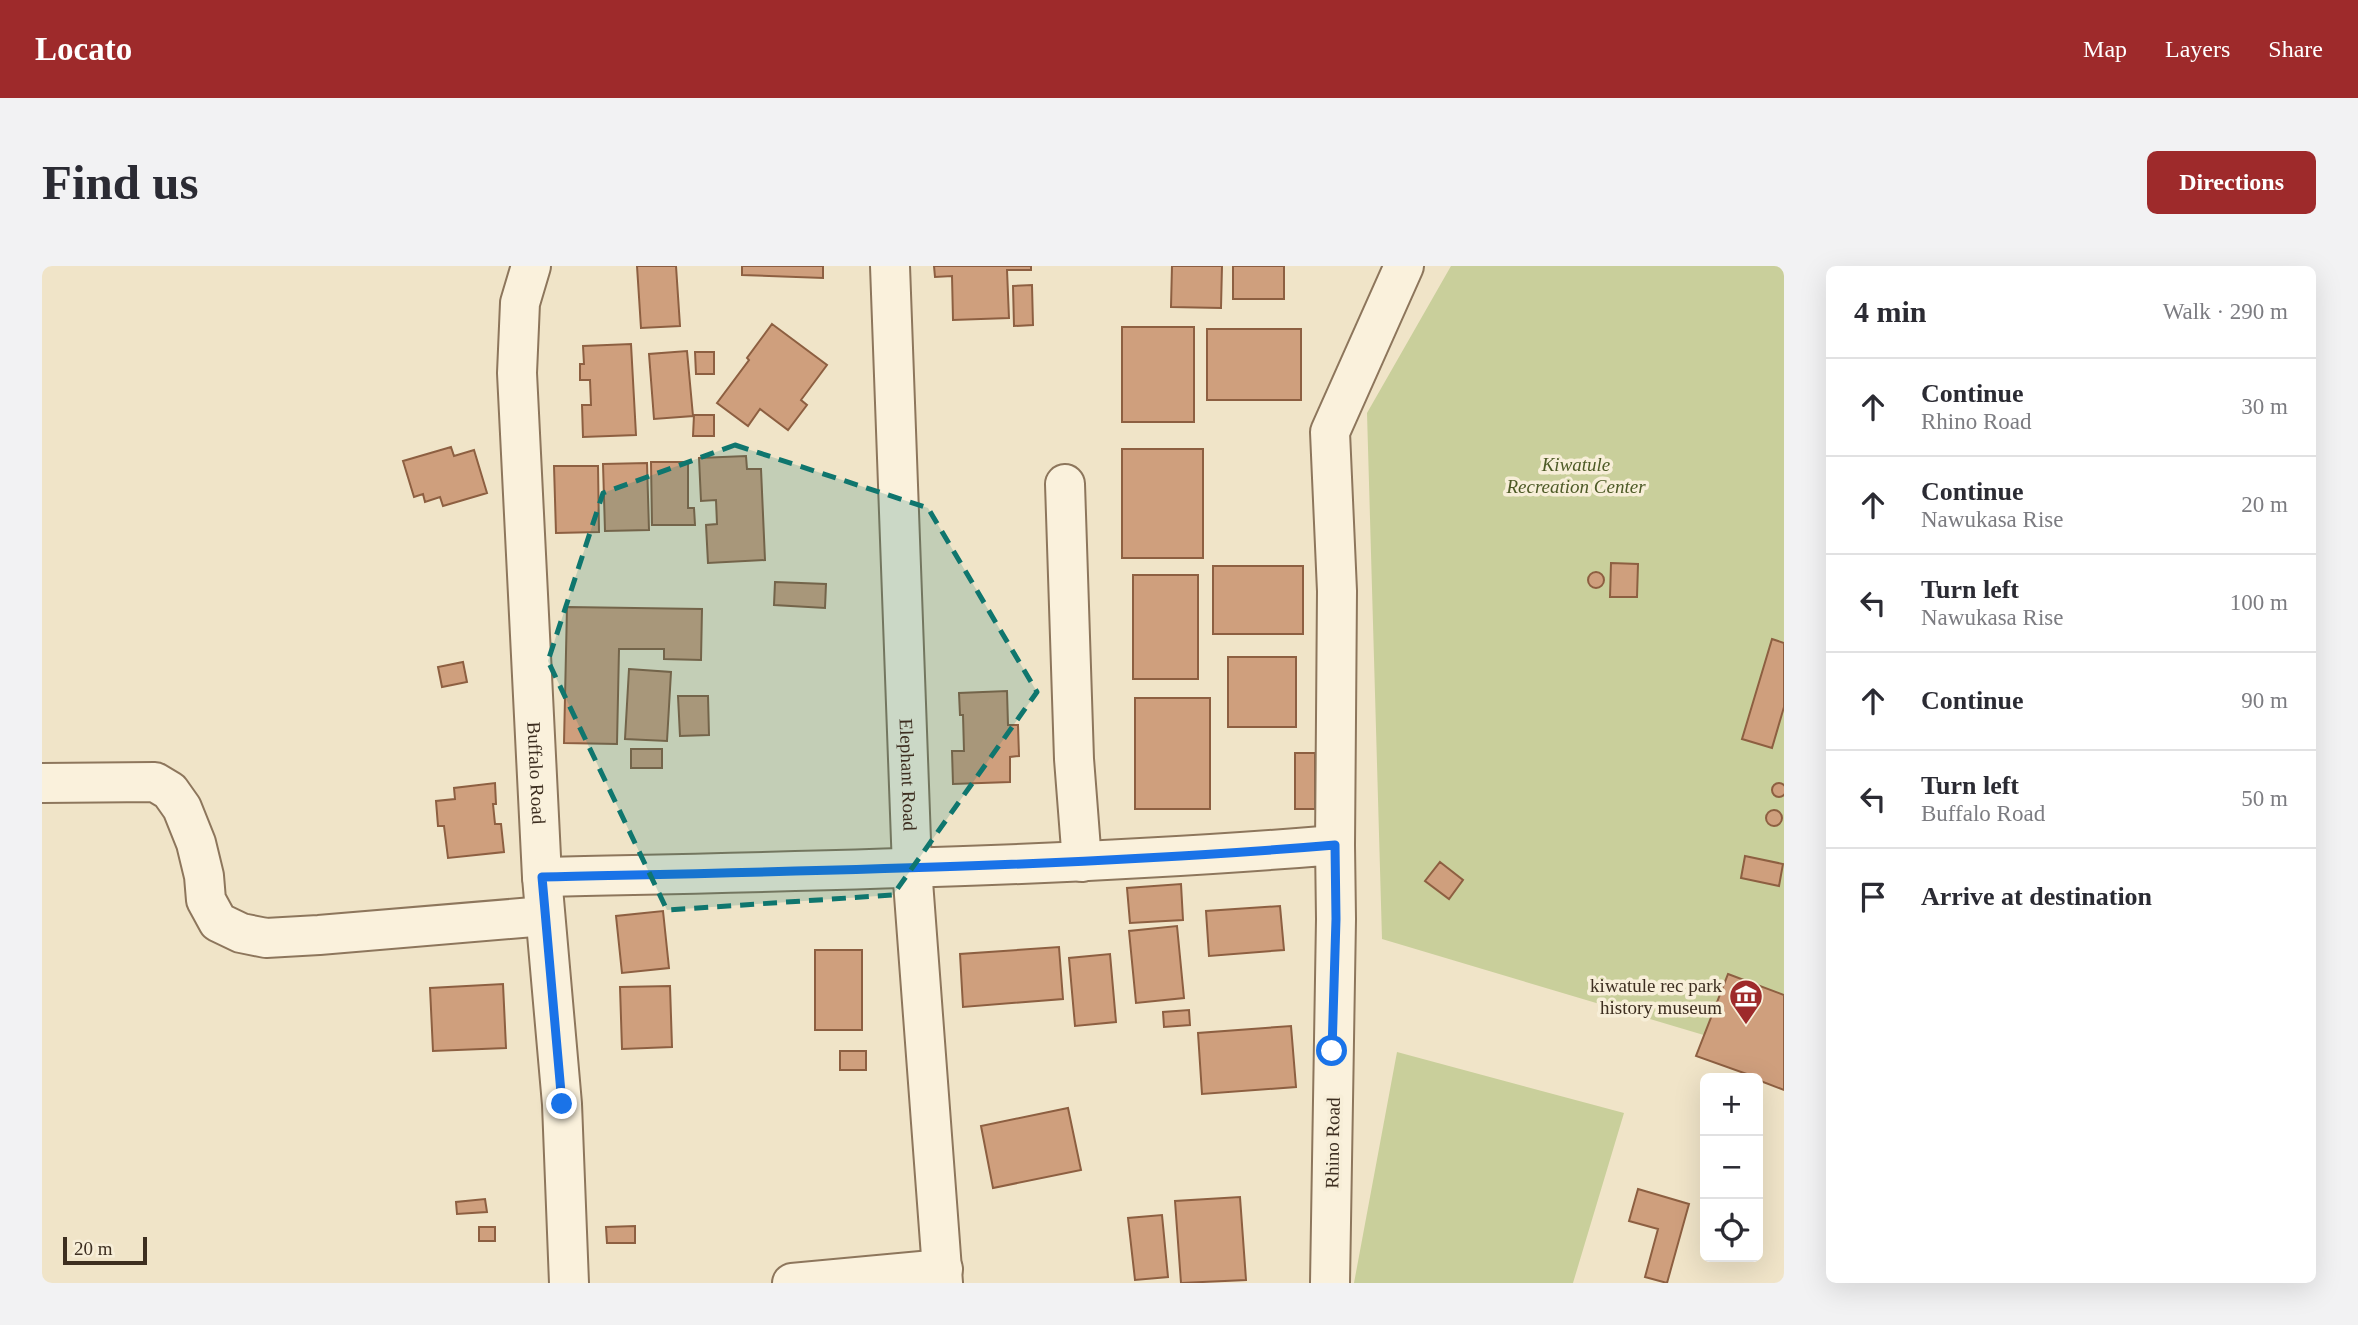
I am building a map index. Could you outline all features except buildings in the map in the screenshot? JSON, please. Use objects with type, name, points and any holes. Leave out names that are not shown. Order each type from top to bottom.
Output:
[{"type":"street","name":"Buffalo Road","points":[[531,266],[520,303],[517,373],[542,877],[562,1104],[569,1283]]},
{"type":"street","name":"Elephant Road","points":[[890,266],[912,868],[943,1276]]},
{"type":"street","name":"Rhino Road","points":[[1330,1283],[1336,919],[1337,591],[1330,432],[1404,266]]},
{"type":"street","points":[[1065,484],[1074,759],[1082,862]]},
{"type":"street","points":[[42,783],[155,782],[170,791],[182,808],[197,843],[206,900],[218,922],[241,933],[266,938],[545,916]]},
{"type":"street","points":[[542,877],[1082,862],[1208,856],[1335,845]]},
{"type":"street","points":[[792,1283],[943,1276]]},
{"type":"highlighted area","points":[[735,445],[928,508],[1037,692],[893,895],[667,910],[548,661],[603,493]]},
{"type":"green space","name":"Kiwatule Recreation Center","points":[[1451,266],[1784,266],[1784,1059],[1382,939],[1367,413]]},
{"type":"green space","points":[[1397,1052],[1624,1113],[1573,1283],[1354,1283]]},
{"type":"place","name":"kiwatule rec park history museum","points":[[1746,1026]]},
{"type":"route","points":[[562,1104],[542,877],[1082,862],[1208,856],[1335,845],[1332,1051]]}]
